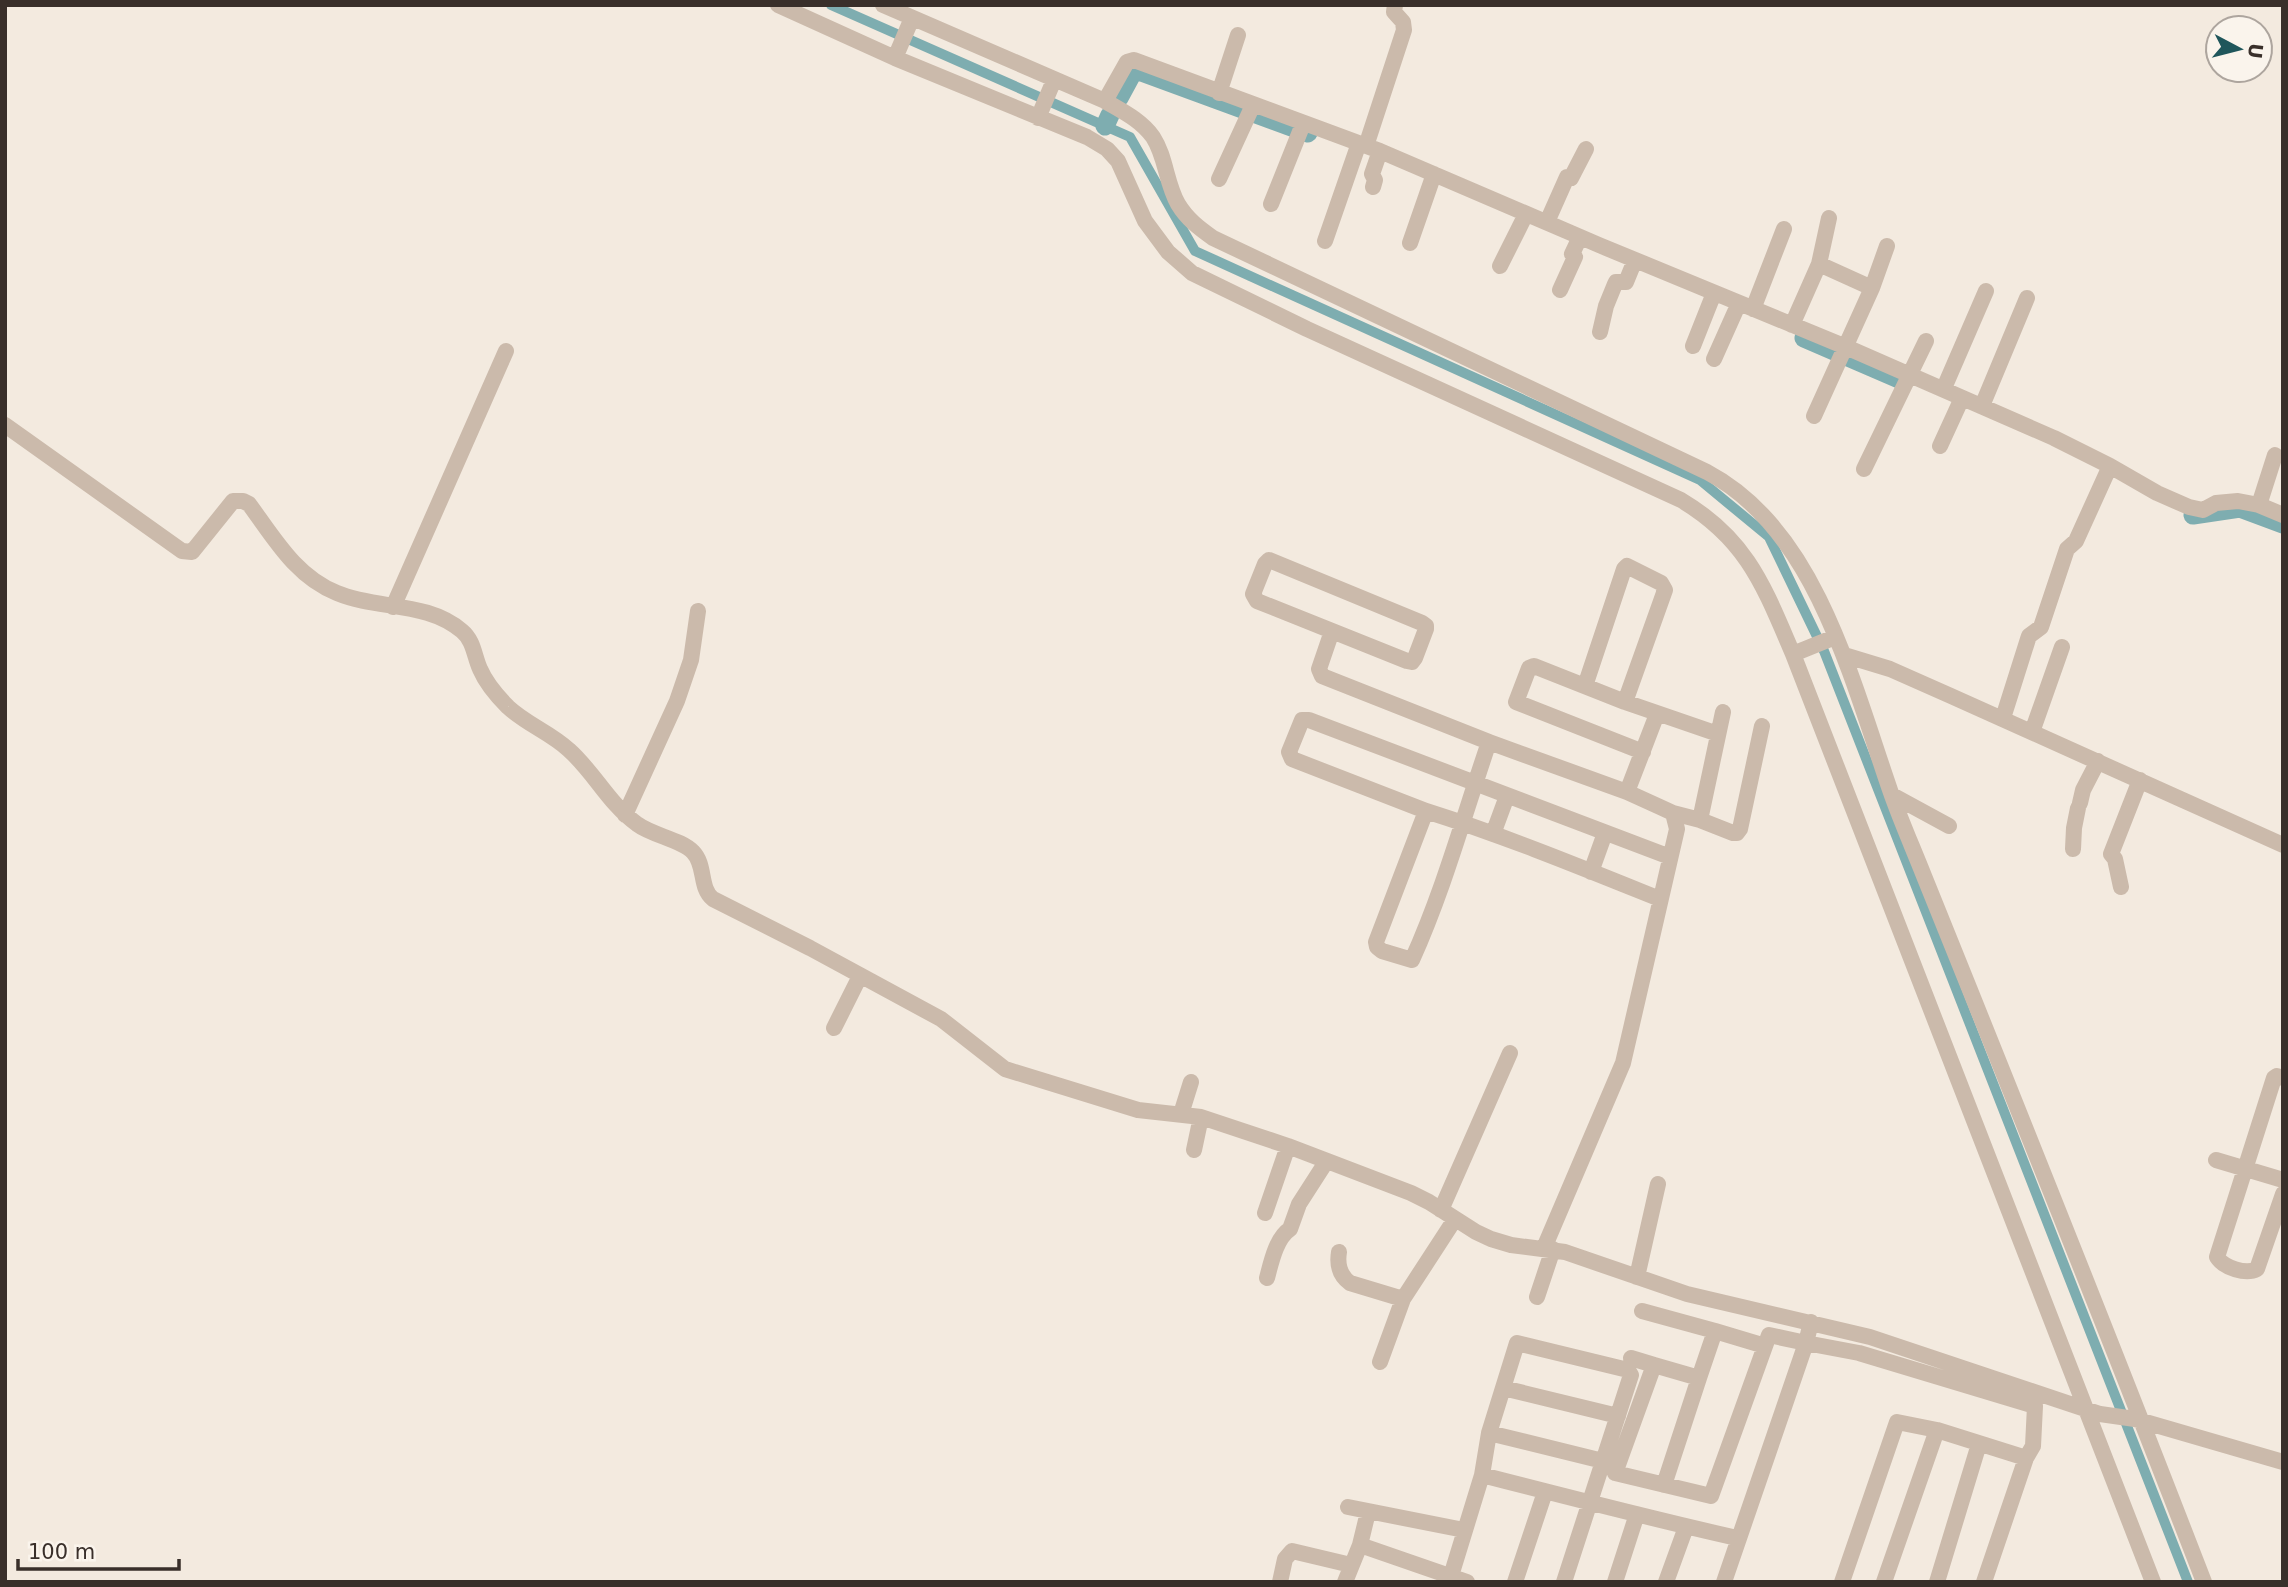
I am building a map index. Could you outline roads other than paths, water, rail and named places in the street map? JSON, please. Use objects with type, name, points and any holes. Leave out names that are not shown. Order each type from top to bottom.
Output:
[{"type":"street","points":[[778,5],[896,56],[1040,113],[1087,137],[1107,149],[1118,161],[1145,221],[1168,252],[1192,273],[1320,335],[1681,500],[1698,510],[1742,552],[1764,585],[1798,653],[2093,1412],[2153,1582]]},
{"type":"street","points":[[883,5],[1052,85],[1105,101],[1138,121],[1152,137],[1164,159],[1177,202],[1194,224],[1213,239],[1723,480],[1753,504],[1783,538],[1819,599],[1832,638],[1844,655],[1892,795],[2204,1582]]},
{"type":"street","points":[[1325,241],[1367,152],[1404,30],[1403,22],[1394,12],[1395,5]]},
{"type":"street","points":[[896,56],[912,19]]},
{"type":"street","points":[[1219,93],[1238,35]]},
{"type":"street","points":[[1105,101],[1130,60],[1219,93],[1251,109],[1367,152],[1525,217],[1547,222],[1579,240],[1713,297],[1792,325],[1906,379],[1944,388],[1960,402],[1982,406],[2106,474],[2197,509],[2208,509],[2226,501],[2238,501],[2259,505],[2283,515]]},
{"type":"street","points":[[1040,113],[1052,85]]},
{"type":"street","points":[[1219,178],[1251,109]]},
{"type":"street","points":[[1271,204],[1301,129]]},
{"type":"street","points":[[1547,222],[1567,177],[1571,178],[1586,149]]},
{"type":"street","points":[[1367,152],[1375,180],[1373,187]]},
{"type":"street","points":[[1410,243],[1432,178]]},
{"type":"street","points":[[1500,266],[1525,217]]},
{"type":"street","points":[[1792,325],[1819,264],[1829,218]]},
{"type":"street","points":[[1714,359],[1784,229]]},
{"type":"street","points":[[1560,290],[1575,257],[1572,254],[1579,240]]},
{"type":"street","points":[[1814,416],[1872,288],[1887,246]]},
{"type":"street","points":[[1600,332],[1615,284],[1626,282],[1634,263]]},
{"type":"street","points":[[1819,264],[1872,288]]},
{"type":"street","points":[[1944,388],[1986,290]]},
{"type":"street","points":[[1693,346],[1713,297]]},
{"type":"street","points":[[1982,406],[2027,298]]},
{"type":"street","points":[[1864,469],[1926,341]]},
{"type":"street","points":[[393,607],[506,351]]},
{"type":"street","points":[[1940,446],[1960,402]]},
{"type":"street","points":[[5,425],[182,551],[192,552],[233,501],[243,501],[249,504],[291,561],[312,580],[338,594],[393,607],[415,608],[444,619],[470,640],[480,670],[508,707],[568,749],[625,815],[648,831],[691,849],[698,859],[708,895],[941,1019],[1005,1069],[1138,1110],[1201,1117],[1288,1146],[1411,1193],[1476,1232],[1510,1245],[1549,1249],[1687,1294],[1811,1322],[1917,1352],[2093,1412],[2138,1420],[2283,1462]]},
{"type":"street","points":[[2259,505],[2276,479],[2275,455]]},
{"type":"street","points":[[2003,718],[2029,636],[2041,627],[2064,555],[2076,541],[2106,474]]},
{"type":"street","points":[[1269,560],[1426,625],[1412,662],[1332,631],[1257,601],[1253,594],[1269,560]]},
{"type":"street","points":[[1585,686],[1627,566],[1661,583],[1665,590],[1625,702]]},
{"type":"street","points":[[625,815],[684,681],[691,660],[698,611]]},
{"type":"street","points":[[1332,631],[1319,669],[1322,676],[1489,742],[1627,792],[1673,813],[1733,833],[1740,829],[1762,726]]},
{"type":"street","points":[[1798,653],[1832,638]]},
{"type":"street","points":[[2032,732],[2062,647]]},
{"type":"street","points":[[1844,655],[1907,675],[2283,845]]},
{"type":"street","points":[[1643,752],[1516,702],[1531,666],[1718,734]]},
{"type":"street","points":[[1700,820],[1723,712]]},
{"type":"street","points":[[1627,792],[1657,714]]},
{"type":"street","points":[[1660,899],[1292,759],[1289,752],[1302,720],[1309,720],[1670,857]]},
{"type":"street","points":[[1426,811],[1376,942],[1382,951],[1412,960],[1451,862],[1489,742]]},
{"type":"street","points":[[2073,849],[2074,828],[2083,790],[2098,761]]},
{"type":"street","points":[[2121,887],[2115,859],[2111,854],[2140,780]]},
{"type":"street","points":[[1892,795],[1949,826]]},
{"type":"street","points":[[1493,834],[1507,796]]},
{"type":"street","points":[[1536,1297],[1549,1249],[1623,1063],[1678,829],[1673,813]]},
{"type":"street","points":[[1591,872],[1605,833]]},
{"type":"street","points":[[834,1028],[860,976]]},
{"type":"street","points":[[1441,1210],[1510,1053]]},
{"type":"street","points":[[2283,1078],[2274,1078],[2217,1257],[2223,1264],[2249,1272],[2258,1269],[2283,1194]]},
{"type":"street","points":[[1181,1114],[1191,1082]]},
{"type":"street","points":[[1194,1150],[1201,1117]]},
{"type":"street","points":[[1265,1213],[1288,1146]]},
{"type":"street","points":[[2216,1160],[2283,1180]]},
{"type":"street","points":[[1267,1278],[1285,1231],[1290,1229],[1299,1204],[1326,1162]]},
{"type":"street","points":[[1637,1277],[1658,1184]]},
{"type":"street","points":[[1380,1362],[1403,1298],[1455,1219]]},
{"type":"street","points":[[1339,1252],[1339,1267],[1344,1279],[1403,1298]]},
{"type":"street","points":[[1642,1311],[1765,1346]]},
{"type":"street","points":[[1728,1581],[1737,1538],[1811,1322]]},
{"type":"street","points":[[1664,1485],[1715,1331]]},
{"type":"street","points":[[1654,1365],[1615,1473],[1712,1496],[1769,1335],[1859,1353],[2035,1406],[2069,1404]]},
{"type":"street","points":[[1451,1576],[1482,1475],[1489,1433],[1517,1343],[1628,1370],[1631,1374],[1563,1582]]},
{"type":"street","points":[[1631,1358],[1699,1378]]},
{"type":"street","points":[[1503,1388],[1618,1416]]},
{"type":"street","points":[[1984,1582],[2026,1458],[2033,1446],[2035,1406]]},
{"type":"street","points":[[1842,1582],[1897,1422],[1937,1430],[2026,1458]]},
{"type":"street","points":[[1884,1582],[1937,1430]]},
{"type":"street","points":[[1489,1433],[1603,1461]]},
{"type":"street","points":[[1937,1582],[1979,1444]]},
{"type":"street","points":[[1482,1475],[1737,1538]]},
{"type":"street","points":[[1515,1582],[1545,1492]]},
{"type":"street","points":[[1348,1507],[1464,1530]]},
{"type":"street","points":[[1345,1582],[1360,1545],[1368,1512]]},
{"type":"street","points":[[1615,1582],[1637,1514]]},
{"type":"street","points":[[1666,1582],[1686,1527]]},
{"type":"street","points":[[1360,1545],[1468,1582]]},
{"type":"street","points":[[1285,1580],[1285,1559],[1292,1551],[1351,1565]]},
{"type":"waterway","points":[[831,5],[1130,137],[1195,251],[1700,480],[1769,537],[1824,651],[2188,1582]]},
{"type":"waterway","points":[[1119,98],[1132,74],[1139,71],[1308,133]]},
{"type":"waterway","points":[[1105,126],[1110,115]]},
{"type":"waterway","points":[[1804,338],[1899,379]]},
{"type":"waterway","points":[[2193,515],[2240,508],[2283,524]]}]
